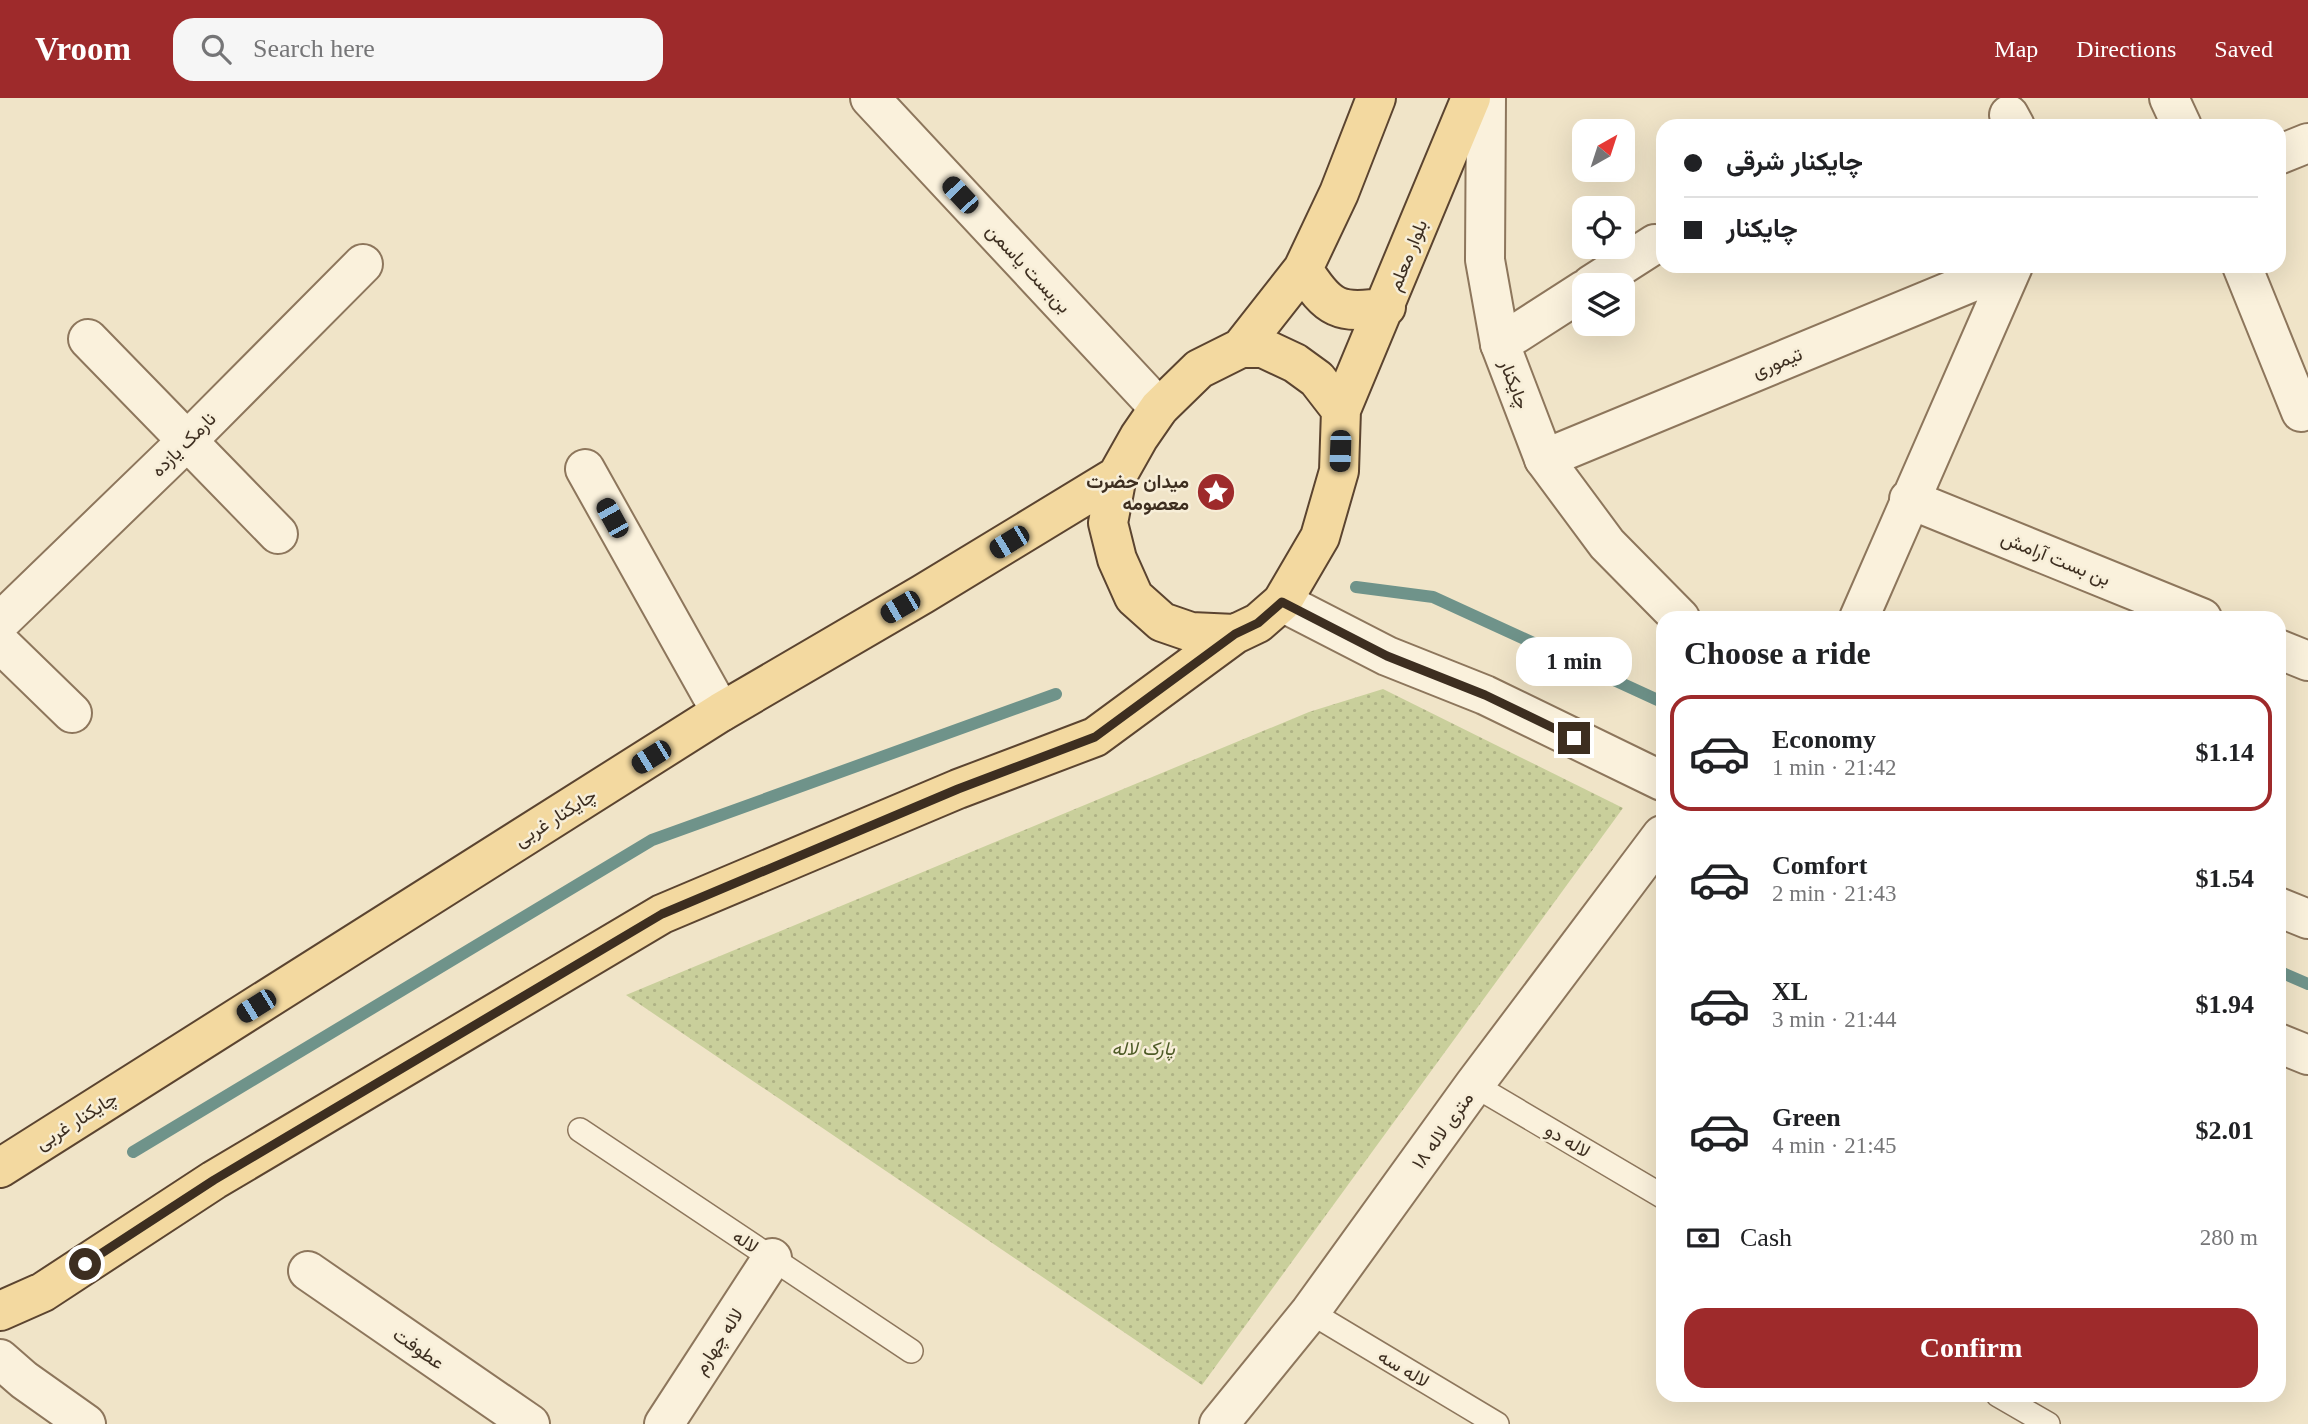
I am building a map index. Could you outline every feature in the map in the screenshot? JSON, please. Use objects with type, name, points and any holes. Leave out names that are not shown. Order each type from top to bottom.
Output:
[{"type":"main road","points":[[1235,634],[1191,632],[1162,622],[1134,597],[1118,559],[1108,523],[1117,476],[1159,408],[1199,369],[1241,348],[1303,269],[1339,192],[1376,98]]},
{"type":"main road","name":"بلوار معلم","points":[[1341,410],[1471,98]]},
{"type":"main road","points":[[1303,269],[1318,292],[1336,306],[1357,312],[1386,307]]},
{"type":"main road","points":[[0,1311],[43,1292],[214,1180],[662,914],[958,789],[1095,737],[1235,634],[1258,623],[1282,602],[1321,537],[1339,471],[1341,410],[1317,379],[1295,363],[1264,348],[1241,348]]},
{"type":"main road","name":"چایکنار غربی","points":[[0,1168],[721,712],[1117,476]]},
{"type":"street","name":"بن‌بست یاسمن","points":[[870,98],[1159,408]]},
{"type":"street","name":"چایکنار","points":[[1486,98],[1485,260],[1500,344],[1544,458],[1607,544],[1673,611]]},
{"type":"street","points":[[2169,98],[2179,119]]},
{"type":"street","points":[[2286,152],[2308,143]]},
{"type":"street","points":[[1610,273],[1655,244]]},
{"type":"street","name":"نارمک یازده","points":[[0,622],[187,441],[363,264]]},
{"type":"street","name":"تیموری","points":[[1544,458],[1995,273]]},
{"type":"street","points":[[1862,611],[2009,273]]},
{"type":"street","points":[[2245,273],[2301,412]]},
{"type":"street","points":[[1500,344],[1572,298]]},
{"type":"street","points":[[88,339],[278,534]]},
{"type":"street","points":[[585,469],[721,712]]},
{"type":"street","name":"بن بست آرامش","points":[[1909,499],[2185,611]]},
{"type":"street","points":[[1282,602],[1387,656],[1485,695],[1656,777]]},
{"type":"street","points":[[0,643],[72,713]]},
{"type":"street","points":[[2286,652],[2308,661]]},
{"type":"street","name":"۱۸ متری لاله","points":[[1219,1424],[1310,1312],[1474,1085],[1656,854]]},
{"type":"street","points":[[2286,910],[2308,919]]},
{"type":"street","points":[[2286,1046],[2308,1055]]},
{"type":"street","name":"لاله چهارم","points":[[664,1424],[772,1258]]},
{"type":"street","name":"عطوفت","points":[[308,1271],[530,1424]]},
{"type":"street","points":[[0,1359],[24,1380],[86,1424]]},
{"type":"lane","name":"لاله دو","points":[[1474,1085],[1656,1192]]},
{"type":"lane","name":"لاله","points":[[580,1130],[911,1351]]},
{"type":"lane","name":"لاله سه","points":[[1310,1312],[1497,1424]]},
{"type":"lane","points":[[2010,1402],[2048,1424]]},
{"type":"green space","name":"پارک لاله","points":[[1383,689],[1623,808],[1202,1385],[626,995],[1309,712]]},
{"type":"waterway","points":[[1356,587],[1433,597],[1656,699]]},
{"type":"waterway","points":[[133,1152],[652,840],[1056,694]]},
{"type":"waterway","points":[[2286,974],[2308,984]]},
{"type":"place","name":"میدان حضرت معصومه","points":[[1216,492]]},
{"type":"route","points":[[85,1264],[214,1180],[662,914],[958,789],[1095,737],[1235,634],[1258,623],[1282,602],[1387,656],[1485,695],[1574,738]]}]
